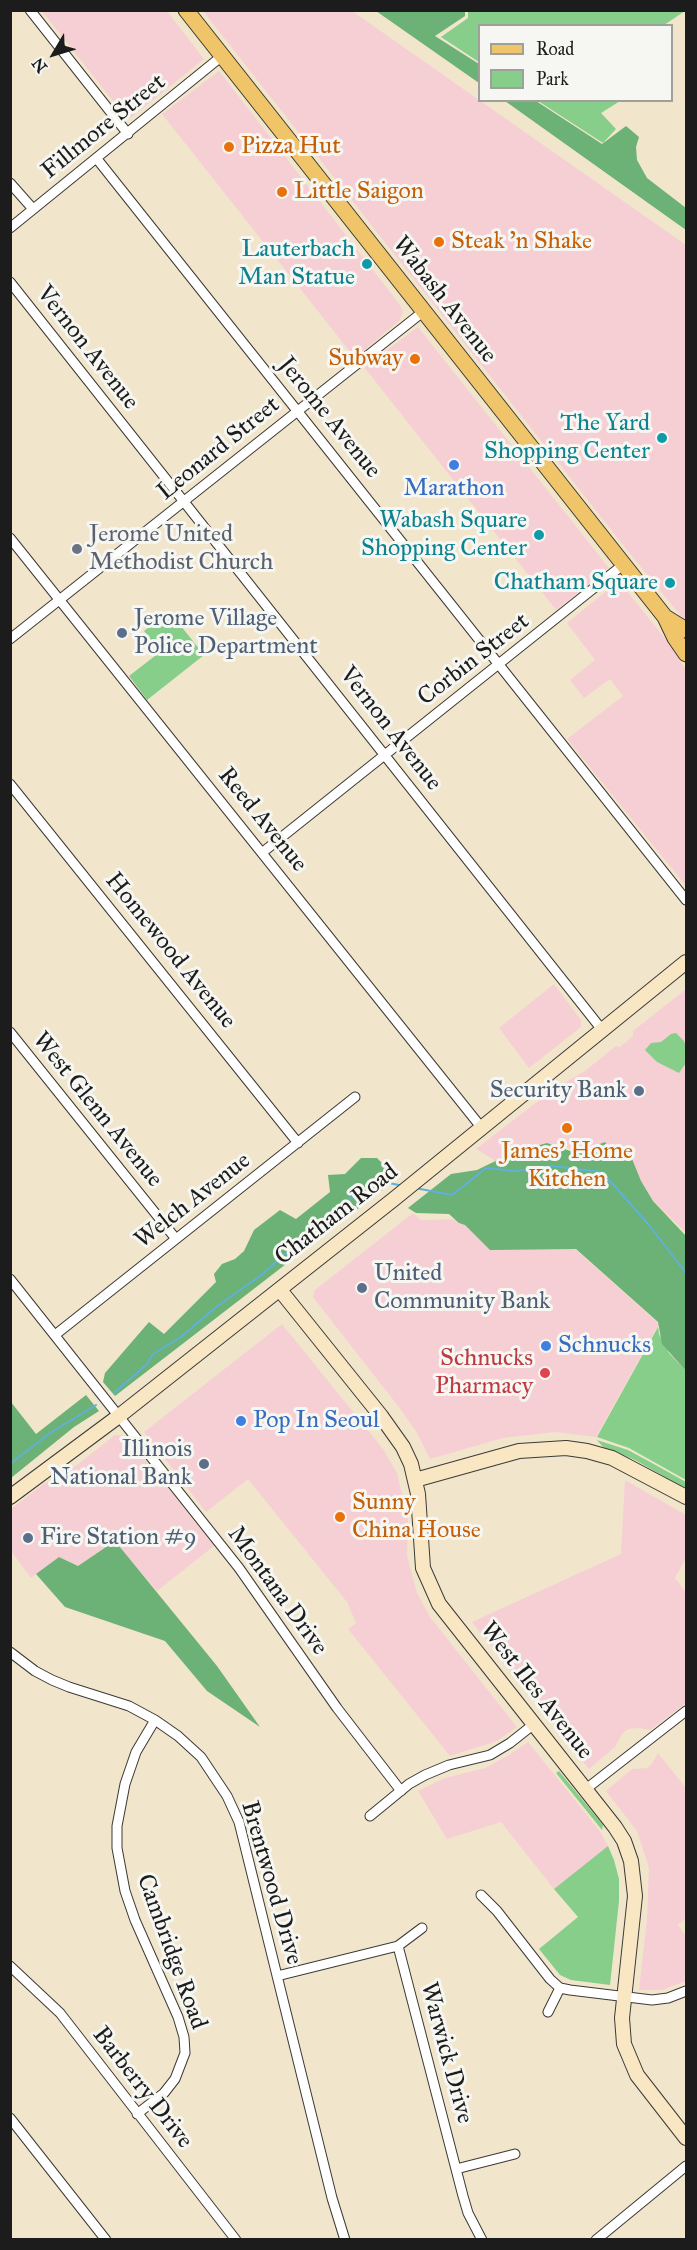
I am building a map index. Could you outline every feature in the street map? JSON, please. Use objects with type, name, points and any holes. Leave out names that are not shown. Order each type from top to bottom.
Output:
[{"type":"main road","name":"Wabash Avenue","points":[[186,10],[624,564],[665,617],[675,638],[687,654]]},
{"type":"main road","name":"Wabash Avenue","points":[[665,617],[687,630]]},
{"type":"street","points":[[30,10],[128,134]]},
{"type":"street","name":"Fillmore Street","points":[[10,228],[222,56]]},
{"type":"street","name":"Jerome Avenue","points":[[97,159],[687,900]]},
{"type":"street","points":[[10,183],[33,210]]},
{"type":"street","name":"Vernon Avenue","points":[[10,282],[386,754],[603,1031]]},
{"type":"street","name":"Leonard Street","points":[[10,639],[424,311]]},
{"type":"street","name":"Reed Avenue","points":[[10,538],[481,1127]]},
{"type":"street","name":"Corbin Street","points":[[263,852],[624,564]]},
{"type":"street","name":"Homewood Avenue","points":[[10,784],[298,1143]]},
{"type":"street","name":"Chatham Road","points":[[10,1497],[280,1290],[687,962]]},
{"type":"street","name":"West Glenn Avenue","points":[[10,1032],[176,1239]]},
{"type":"street","name":"Welch Avenue","points":[[56,1335],[355,1098]]},
{"type":"street","points":[[10,1279],[118,1416]]},
{"type":"street","name":"West Iles Avenue","points":[[280,1290],[394,1434],[411,1464],[420,1504],[423,1568],[432,1590],[447,1614],[586,1789],[619,1833],[627,1849],[633,1870],[635,1896],[622,2018],[623,2037],[630,2062],[645,2088],[687,2138]]},
{"type":"street","name":"Montana Drive","points":[[118,1416],[239,1568],[337,1708],[401,1791]]},
{"type":"street","points":[[415,1480],[516,1452],[551,1447],[598,1454],[626,1463],[687,1497]]},
{"type":"street","name":"Brentwood Drive","points":[[10,1652],[35,1671],[49,1678],[69,1687],[129,1706],[155,1720],[178,1736],[201,1757],[227,1796],[238,1822],[332,2198],[345,2240]]},
{"type":"street","points":[[586,1789],[687,1711]]},
{"type":"street","name":"Cambridge Road","points":[[137,2114],[170,2086],[181,2067],[184,2053],[184,2037],[178,2017],[135,1920],[125,1891],[117,1848],[117,1826],[124,1784],[136,1752],[155,1720]]},
{"type":"street","points":[[370,1816],[401,1791],[436,1770],[496,1752],[534,1724]]},
{"type":"street","points":[[481,1895],[560,1988],[660,1999],[687,1991]]},
{"type":"street","points":[[277,1976],[398,1946],[422,1928]]},
{"type":"street","name":"Warwick Drive","points":[[398,1946],[468,2213],[482,2240]]},
{"type":"street","name":"Barberry Drive","points":[[10,1966],[34,1986],[60,2013],[236,2240]]},
{"type":"street","points":[[548,2012],[560,1988]]},
{"type":"street","points":[[10,2118],[106,2240]]},
{"type":"street","points":[[456,2169],[515,2154]]},
{"type":"street","points":[[596,2240],[687,2166]]},
{"type":"shaded area","points":[[42,11],[167,11],[204,59],[128,120]]},
{"type":"shaded area","points":[[203,11],[352,11],[478,99],[478,102],[482,102],[686,245],[686,622]]},
{"type":"shaded area","points":[[219,71],[400,305],[403,312],[399,321],[355,358],[162,114]]},
{"type":"shaded area","points":[[418,327],[609,568],[556,610],[364,367]]},
{"type":"shaded area","points":[[615,584],[622,585],[667,641],[686,670],[686,886],[567,739],[623,696],[610,679],[584,698],[570,680],[595,660],[567,623]]},
{"type":"shaded area","points":[[554,984],[581,1020],[581,1027],[529,1068],[499,1028]]},
{"type":"shaded area","points":[[686,989],[686,1233],[645,1193],[599,1157],[558,1145],[499,1163],[476,1149],[551,1091],[585,1071],[616,1046],[620,1047],[633,1036],[633,1031]]},
{"type":"shaded area","points":[[413,1213],[421,1220],[463,1219],[574,1248],[659,1324],[596,1437],[555,1432],[503,1438],[430,1459],[416,1431],[398,1406],[313,1297],[315,1290]]},
{"type":"shaded area","points":[[282,1324],[383,1449],[397,1473],[408,1520],[407,1556],[417,1593],[430,1617],[517,1727],[497,1741],[450,1756],[348,1629],[356,1623],[347,1602],[248,1479],[206,1512],[144,1432]]},
{"type":"shaded area","points":[[115,1435],[126,1436],[214,1546],[157,1591],[115,1542],[78,1566],[59,1557],[31,1578],[11,1551],[11,1509],[42,1485],[77,1465]]},
{"type":"shaded area","points":[[625,1480],[686,1515],[686,1558],[675,1578],[686,1592],[686,1703],[650,1730],[628,1729],[622,1734],[615,1747],[589,1769],[472,1622],[621,1554]]},
{"type":"shaded area","points":[[528,1742],[599,1830],[608,1846],[554,1889],[501,1822],[447,1839],[418,1791],[445,1778],[485,1768]]},
{"type":"shaded area","points":[[658,1753],[686,1788],[686,1918],[678,1925],[686,1936],[686,1981],[662,1990],[639,1990],[647,1919],[649,1868],[637,1831],[606,1791],[632,1769],[647,1768]]},
{"type":"green space","points":[[468,10],[685,11],[666,24],[478,24],[478,61],[441,37],[468,18]]},
{"type":"green space","points":[[376,11],[465,11],[465,16],[435,36],[478,63],[478,82]]},
{"type":"green space","points":[[506,102],[538,102],[602,144],[626,126],[639,137],[636,147],[637,160],[647,178],[686,208],[686,230]]},
{"type":"green space","points":[[540,102],[618,102],[601,113],[616,129],[603,143]]},
{"type":"green space","points":[[169,611],[204,655],[147,700],[129,676],[160,652],[144,631]]},
{"type":"green space","points":[[676,1033],[684,1041],[686,1047],[686,1063],[679,1073],[657,1062],[645,1050],[651,1043],[661,1042]]},
{"type":"green space","points":[[605,1142],[618,1159],[630,1154],[641,1181],[653,1201],[686,1236],[686,1371],[662,1344],[658,1322],[576,1249],[490,1250],[465,1225],[449,1214],[416,1213],[408,1208],[451,1174],[477,1170],[514,1152],[547,1143],[576,1153]]},
{"type":"green space","points":[[361,1158],[377,1158],[392,1173],[382,1190],[115,1396],[103,1382],[105,1373],[149,1322],[164,1334],[216,1282],[214,1274],[222,1264],[235,1259],[244,1251],[254,1230],[280,1210],[296,1219],[330,1192],[328,1175],[345,1174]]},
{"type":"green space","points":[[658,1327],[659,1334],[669,1353],[686,1371],[686,1480],[629,1448],[597,1437]]},
{"type":"green space","points":[[86,1395],[99,1411],[74,1427],[11,1478],[11,1402],[36,1434]]},
{"type":"green space","points":[[597,1440],[628,1450],[652,1463],[686,1482],[686,1489],[635,1460],[603,1447]]},
{"type":"green space","points":[[115,1541],[217,1666],[260,1727],[207,1691],[165,1641],[65,1607],[36,1574],[59,1557],[78,1566]]},
{"type":"green space","points":[[559,1771],[603,1825],[602,1830],[556,1773]]},
{"type":"green space","points":[[608,1846],[619,1879],[619,1901],[610,1985],[571,1980],[560,1975],[539,1949],[578,1917],[554,1889]]},
{"type":"waterway","points":[[415,1188],[452,1195],[486,1168],[515,1171],[552,1166],[602,1172],[649,1225],[686,1273]]},
{"type":"waterway","points":[[114,1393],[146,1365],[153,1354],[181,1337],[216,1307],[260,1276],[342,1205],[376,1180],[403,1186]]},
{"type":"waterway","points":[[10,1464],[50,1433],[96,1405]]},
{"type":"place","name":"Pizza Hut","points":[[229,147]]},
{"type":"place","name":"Little Saigon","points":[[282,192]]},
{"type":"place","name":"Steak 'n Shake","points":[[439,242]]},
{"type":"place","name":"Lauterbach Man Statue","points":[[367,264]]},
{"type":"place","name":"Subway","points":[[415,359]]},
{"type":"place","name":"The Yard Shopping Center","points":[[662,438]]},
{"type":"place","name":"Marathon","points":[[454,465]]},
{"type":"place","name":"Wabash Square Shopping Center","points":[[539,535]]},
{"type":"place","name":"Jerome United Methodist Church","points":[[77,549]]},
{"type":"place","name":"Chatham Square","points":[[670,583]]},
{"type":"place","name":"Jerome Village Police Department","points":[[122,633]]},
{"type":"place","name":"Security Bank","points":[[639,1091]]},
{"type":"place","name":"James' Home Kitchen","points":[[567,1128]]},
{"type":"place","name":"United Community Bank","points":[[362,1288]]},
{"type":"place","name":"Schnucks","points":[[546,1346]]},
{"type":"place","name":"Schnucks Pharmacy","points":[[545,1373]]},
{"type":"place","name":"Pop In Seoul","points":[[241,1421]]},
{"type":"place","name":"Illinois National Bank","points":[[204,1464]]},
{"type":"place","name":"Sunny China House","points":[[340,1517]]},
{"type":"place","name":"Fire Station #9","points":[[28,1538]]}]
